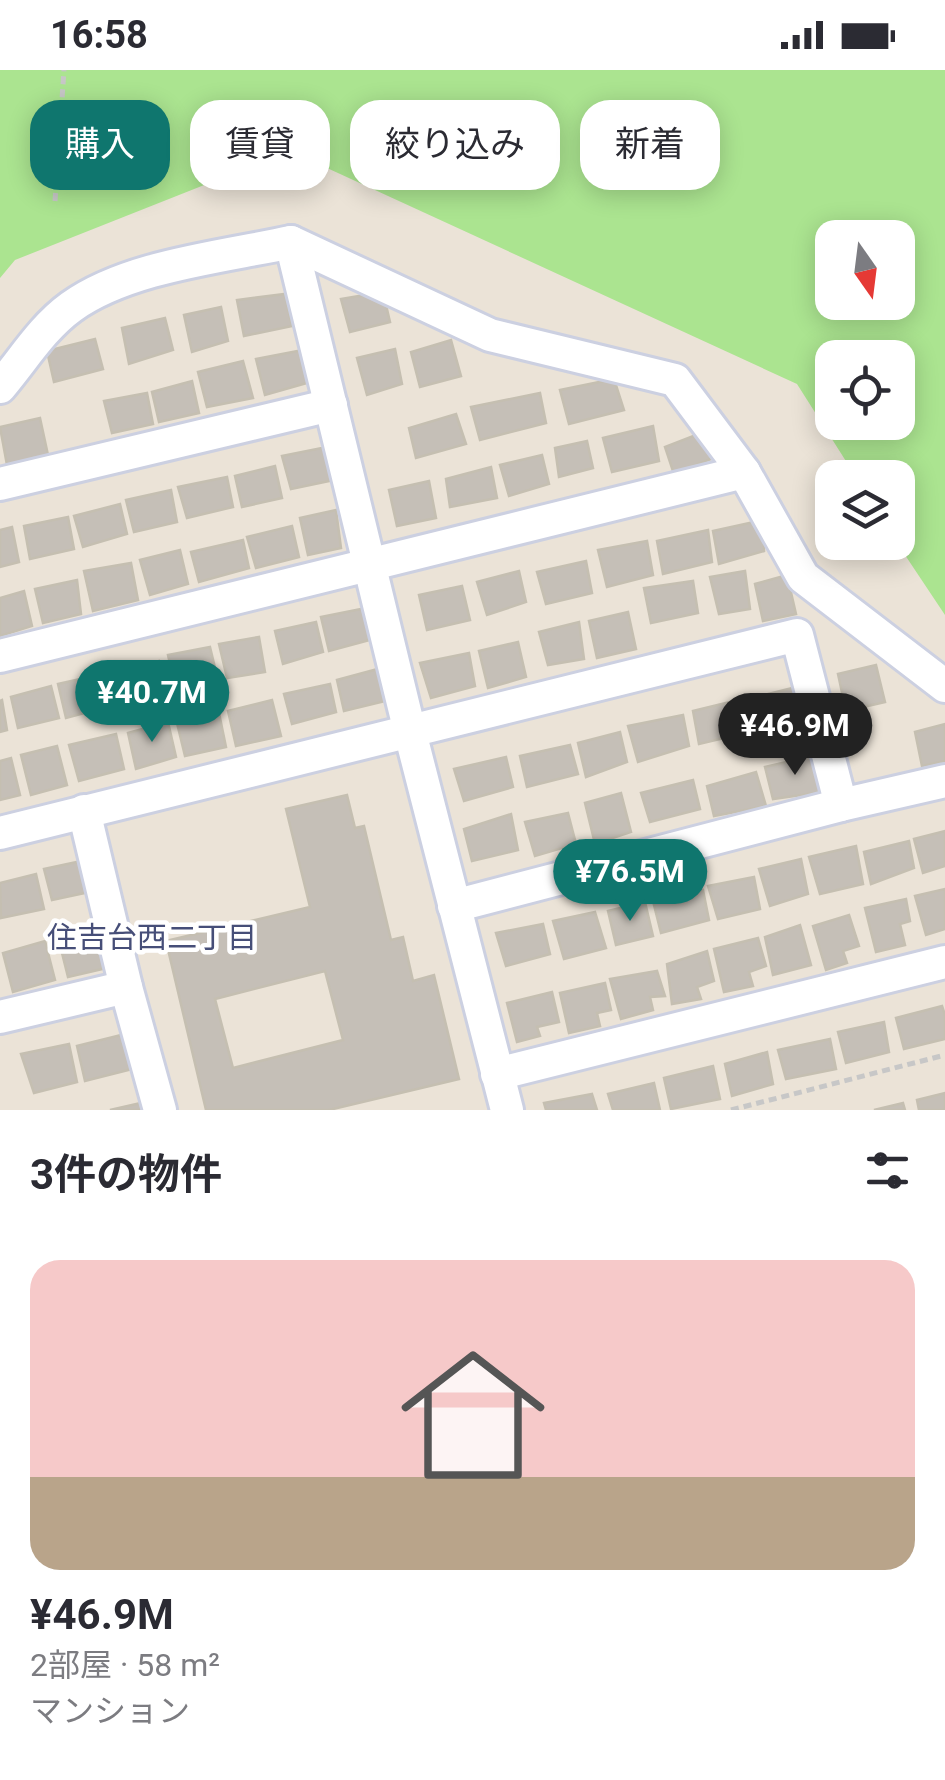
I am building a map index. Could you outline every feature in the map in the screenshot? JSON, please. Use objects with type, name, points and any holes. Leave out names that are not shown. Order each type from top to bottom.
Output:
[{"type":"street","points":[[291,242],[507,1110]]},
{"type":"street","points":[[0,387],[44,331],[70,307],[109,285],[138,274],[291,242],[490,335],[676,380],[744,472],[803,578],[945,686]]},
{"type":"street","points":[[0,484],[331,406]]},
{"type":"street","points":[[0,656],[744,472]]},
{"type":"street","points":[[0,833],[797,636],[841,804]]},
{"type":"street","points":[[454,906],[841,804],[945,781]]},
{"type":"street","points":[[84,811],[160,1110]]},
{"type":"street","points":[[498,1074],[945,962]]},
{"type":"street","points":[[0,1018],[126,987]]},
{"type":"path","points":[[55,201],[64,70]]},
{"type":"path","points":[[730,1110],[945,1055]]},
{"type":"green space","points":[[0,70],[945,70],[945,615],[908,560],[915,560],[915,460],[845,460],[833,440],[915,440],[915,340],[815,340],[815,412],[797,384],[375,190],[560,190],[560,100],[350,100],[350,179],[330,169],[330,100],[190,100],[192,190],[15,260],[0,278]]},
{"type":"building","points":[[383,292],[390,322],[350,332],[341,299]]},
{"type":"building","points":[[285,294],[292,326],[244,336],[237,300]]},
{"type":"building","points":[[221,307],[228,341],[192,352],[184,315]]},
{"type":"building","points":[[165,318],[173,350],[129,364],[122,328]]},
{"type":"building","points":[[95,339],[103,369],[54,382],[47,351]]},
{"type":"building","points":[[451,340],[461,376],[420,387],[411,352]]},
{"type":"building","points":[[395,349],[402,384],[367,395],[357,358]]},
{"type":"building","points":[[303,350],[310,382],[265,395],[256,359]]},
{"type":"building","points":[[243,361],[253,398],[207,407],[198,372]]},
{"type":"building","points":[[614,379],[624,410],[569,424],[560,390]]},
{"type":"building","points":[[192,381],[199,413],[159,422],[152,392]]},
{"type":"building","points":[[147,393],[153,424],[112,433],[104,401]]},
{"type":"building","points":[[540,393],[546,423],[480,440],[471,407]]},
{"type":"building","points":[[456,414],[466,444],[416,458],[409,428]]},
{"type":"building","points":[[40,418],[48,455],[7,465],[0,427]]},
{"type":"building","points":[[653,426],[659,461],[612,472],[603,438]]},
{"type":"building","points":[[706,431],[718,456],[674,474],[665,447]]},
{"type":"building","points":[[587,441],[593,468],[559,477],[555,448]]},
{"type":"building","points":[[327,447],[334,480],[291,489],[282,456]]},
{"type":"building","points":[[542,455],[549,484],[509,496],[500,465]]},
{"type":"building","points":[[275,466],[282,498],[242,507],[235,476]]},
{"type":"building","points":[[491,467],[497,498],[450,507],[446,479]]},
{"type":"building","points":[[227,477],[233,507],[187,518],[178,487]]},
{"type":"building","points":[[429,481],[436,518],[397,526],[389,490]]},
{"type":"building","points":[[171,490],[177,522],[134,532],[126,500]]},
{"type":"building","points":[[120,504],[127,534],[83,547],[74,516]]},
{"type":"building","points":[[336,510],[341,548],[308,555],[300,518]]},
{"type":"building","points":[[68,517],[74,549],[30,559],[24,526]]},
{"type":"building","points":[[763,520],[764,551],[719,564],[713,531]]},
{"type":"building","points":[[292,526],[299,557],[256,568],[247,537]]},
{"type":"building","points":[[12,527],[19,562],[0,567],[0,530]]},
{"type":"building","points":[[708,530],[712,562],[663,574],[657,541]]},
{"type":"building","points":[[243,540],[249,568],[199,582],[191,552]]},
{"type":"building","points":[[647,541],[653,575],[607,587],[598,550]]},
{"type":"building","points":[[180,550],[188,584],[150,595],[140,560]]},
{"type":"building","points":[[586,561],[592,593],[546,604],[537,572]]},
{"type":"building","points":[[131,563],[138,600],[93,611],[84,571]]},
{"type":"building","points":[[519,571],[526,602],[487,615],[477,582]]},
{"type":"building","points":[[745,571],[750,609],[719,614],[710,577]]},
{"type":"building","points":[[787,575],[796,614],[763,621],[755,584]]},
{"type":"building","points":[[77,580],[81,614],[43,623],[35,589]]},
{"type":"building","points":[[693,581],[698,613],[651,623],[644,588]]},
{"type":"building","points":[[462,586],[470,620],[427,630],[419,595]]},
{"type":"building","points":[[24,591],[32,626],[0,636],[0,598]]},
{"type":"building","points":[[366,608],[373,639],[329,651],[321,617]]},
{"type":"building","points":[[628,612],[636,649],[597,658],[589,621]]},
{"type":"building","points":[[316,622],[323,652],[283,664],[275,631]]},
{"type":"building","points":[[579,622],[584,659],[548,665],[539,632]]},
{"type":"building","points":[[259,637],[265,672],[227,678],[219,644]]},
{"type":"building","points":[[518,642],[526,677],[488,688],[479,651]]},
{"type":"building","points":[[210,647],[218,680],[176,691],[168,655]]},
{"type":"building","points":[[469,653],[475,686],[431,698],[420,663]]},
{"type":"building","points":[[159,661],[167,693],[124,705],[115,672]]},
{"type":"building","points":[[876,665],[885,702],[846,711],[838,674]]},
{"type":"building","points":[[381,668],[389,700],[344,711],[337,680]]},
{"type":"building","points":[[107,673],[114,705],[66,718],[58,684]]},
{"type":"building","points":[[330,684],[336,712],[292,724],[284,694]]},
{"type":"building","points":[[51,686],[59,718],[18,728],[11,697]]},
{"type":"building","points":[[796,687],[802,713],[760,726],[752,698]]},
{"type":"building","points":[[742,699],[749,732],[699,744],[693,711]]},
{"type":"building","points":[[272,700],[281,736],[236,746],[228,711]]},
{"type":"building","points":[[0,701],[7,730],[0,732]]},
{"type":"building","points":[[218,708],[226,747],[185,756],[176,719]]},
{"type":"building","points":[[683,715],[689,746],[638,762],[628,726]]},
{"type":"building","points":[[168,722],[176,757],[136,769],[128,733]]},
{"type":"building","points":[[945,724],[945,761],[922,766],[915,732]]},
{"type":"building","points":[[620,732],[627,762],[586,777],[578,743]]},
{"type":"building","points":[[116,734],[124,769],[79,781],[69,745]]},
{"type":"building","points":[[570,745],[578,774],[527,787],[520,756]]},
{"type":"building","points":[[57,746],[67,785],[31,795],[21,755]]},
{"type":"building","points":[[816,755],[823,792],[773,799],[765,767]]},
{"type":"building","points":[[506,757],[513,787],[464,801],[454,769]]},
{"type":"building","points":[[11,758],[20,795],[0,800],[0,761]]},
{"type":"building","points":[[756,772],[766,806],[714,816],[707,786]]},
{"type":"building","points":[[693,780],[700,809],[650,822],[641,793]]},
{"type":"building","points":[[621,793],[631,832],[595,844],[585,803]]},
{"type":"building","points":[[347,795],[355,828],[364,826],[391,940],[403,937],[413,981],[434,975],[459,1079],[329,1110],[206,1110],[166,941],[310,907],[286,809]],"holes":[[[325,971],[343,1040],[233,1068],[215,999]]]},
{"type":"building","points":[[568,813],[576,844],[535,856],[525,822]]},
{"type":"building","points":[[511,814],[518,850],[472,861],[464,829]]},
{"type":"building","points":[[945,831],[945,866],[923,873],[914,839]]},
{"type":"building","points":[[909,841],[914,868],[871,884],[864,852]]},
{"type":"building","points":[[856,846],[863,884],[820,894],[809,857]]},
{"type":"building","points":[[801,859],[808,894],[770,906],[759,869]]},
{"type":"building","points":[[86,860],[94,891],[52,900],[44,869]]},
{"type":"building","points":[[36,874],[44,909],[1,918],[0,883]]},
{"type":"building","points":[[754,877],[760,909],[718,919],[708,886]]},
{"type":"building","points":[[945,889],[945,929],[926,935],[915,896]]},
{"type":"building","points":[[703,890],[709,920],[661,933],[653,901]]},
{"type":"building","points":[[906,899],[910,921],[900,924],[905,945],[876,952],[865,908]]},
{"type":"building","points":[[645,902],[653,936],[616,945],[608,911]]},
{"type":"building","points":[[595,912],[606,948],[564,959],[553,921]]},
{"type":"building","points":[[849,915],[859,946],[843,951],[847,963],[826,970],[813,926]]},
{"type":"building","points":[[543,924],[550,954],[506,966],[496,933]]},
{"type":"building","points":[[800,925],[811,965],[773,975],[765,937]]},
{"type":"building","points":[[105,930],[111,967],[68,977],[59,941]]},
{"type":"building","points":[[758,938],[766,966],[749,972],[753,986],[724,992],[714,949]]},
{"type":"building","points":[[45,941],[55,980],[13,992],[3,953]]},
{"type":"building","points":[[707,951],[714,981],[697,987],[701,999],[672,1004],[667,964]]},
{"type":"building","points":[[657,971],[665,996],[650,997],[653,1010],[621,1019],[610,979]]},
{"type":"building","points":[[605,983],[611,1010],[597,1013],[600,1026],[569,1033],[560,993]]},
{"type":"building","points":[[552,992],[559,1022],[537,1027],[540,1036],[517,1042],[507,1003]]},
{"type":"building","points":[[942,1006],[945,1039],[904,1049],[896,1018]]},
{"type":"building","points":[[884,1022],[889,1052],[846,1063],[838,1032]]},
{"type":"building","points":[[129,1033],[136,1068],[85,1081],[77,1046]]},
{"type":"building","points":[[830,1039],[836,1069],[786,1079],[778,1050]]},
{"type":"building","points":[[69,1044],[77,1082],[34,1093],[21,1054]]},
{"type":"building","points":[[767,1052],[773,1084],[732,1096],[725,1064]]},
{"type":"building","points":[[713,1066],[720,1099],[671,1109],[664,1078]]},
{"type":"building","points":[[654,1083],[660,1110],[613,1110],[608,1094]]},
{"type":"building","points":[[945,1093],[945,1110],[919,1110],[917,1100]]},
{"type":"building","points":[[592,1094],[597,1110],[546,1110],[544,1103]]},
{"type":"building","points":[[145,1102],[147,1110],[110,1110]]},
{"type":"building","points":[[903,1103],[905,1110],[874,1110]]},
{"type":"district","name":"住吉台西二丁目","points":[[152,937]]}]
